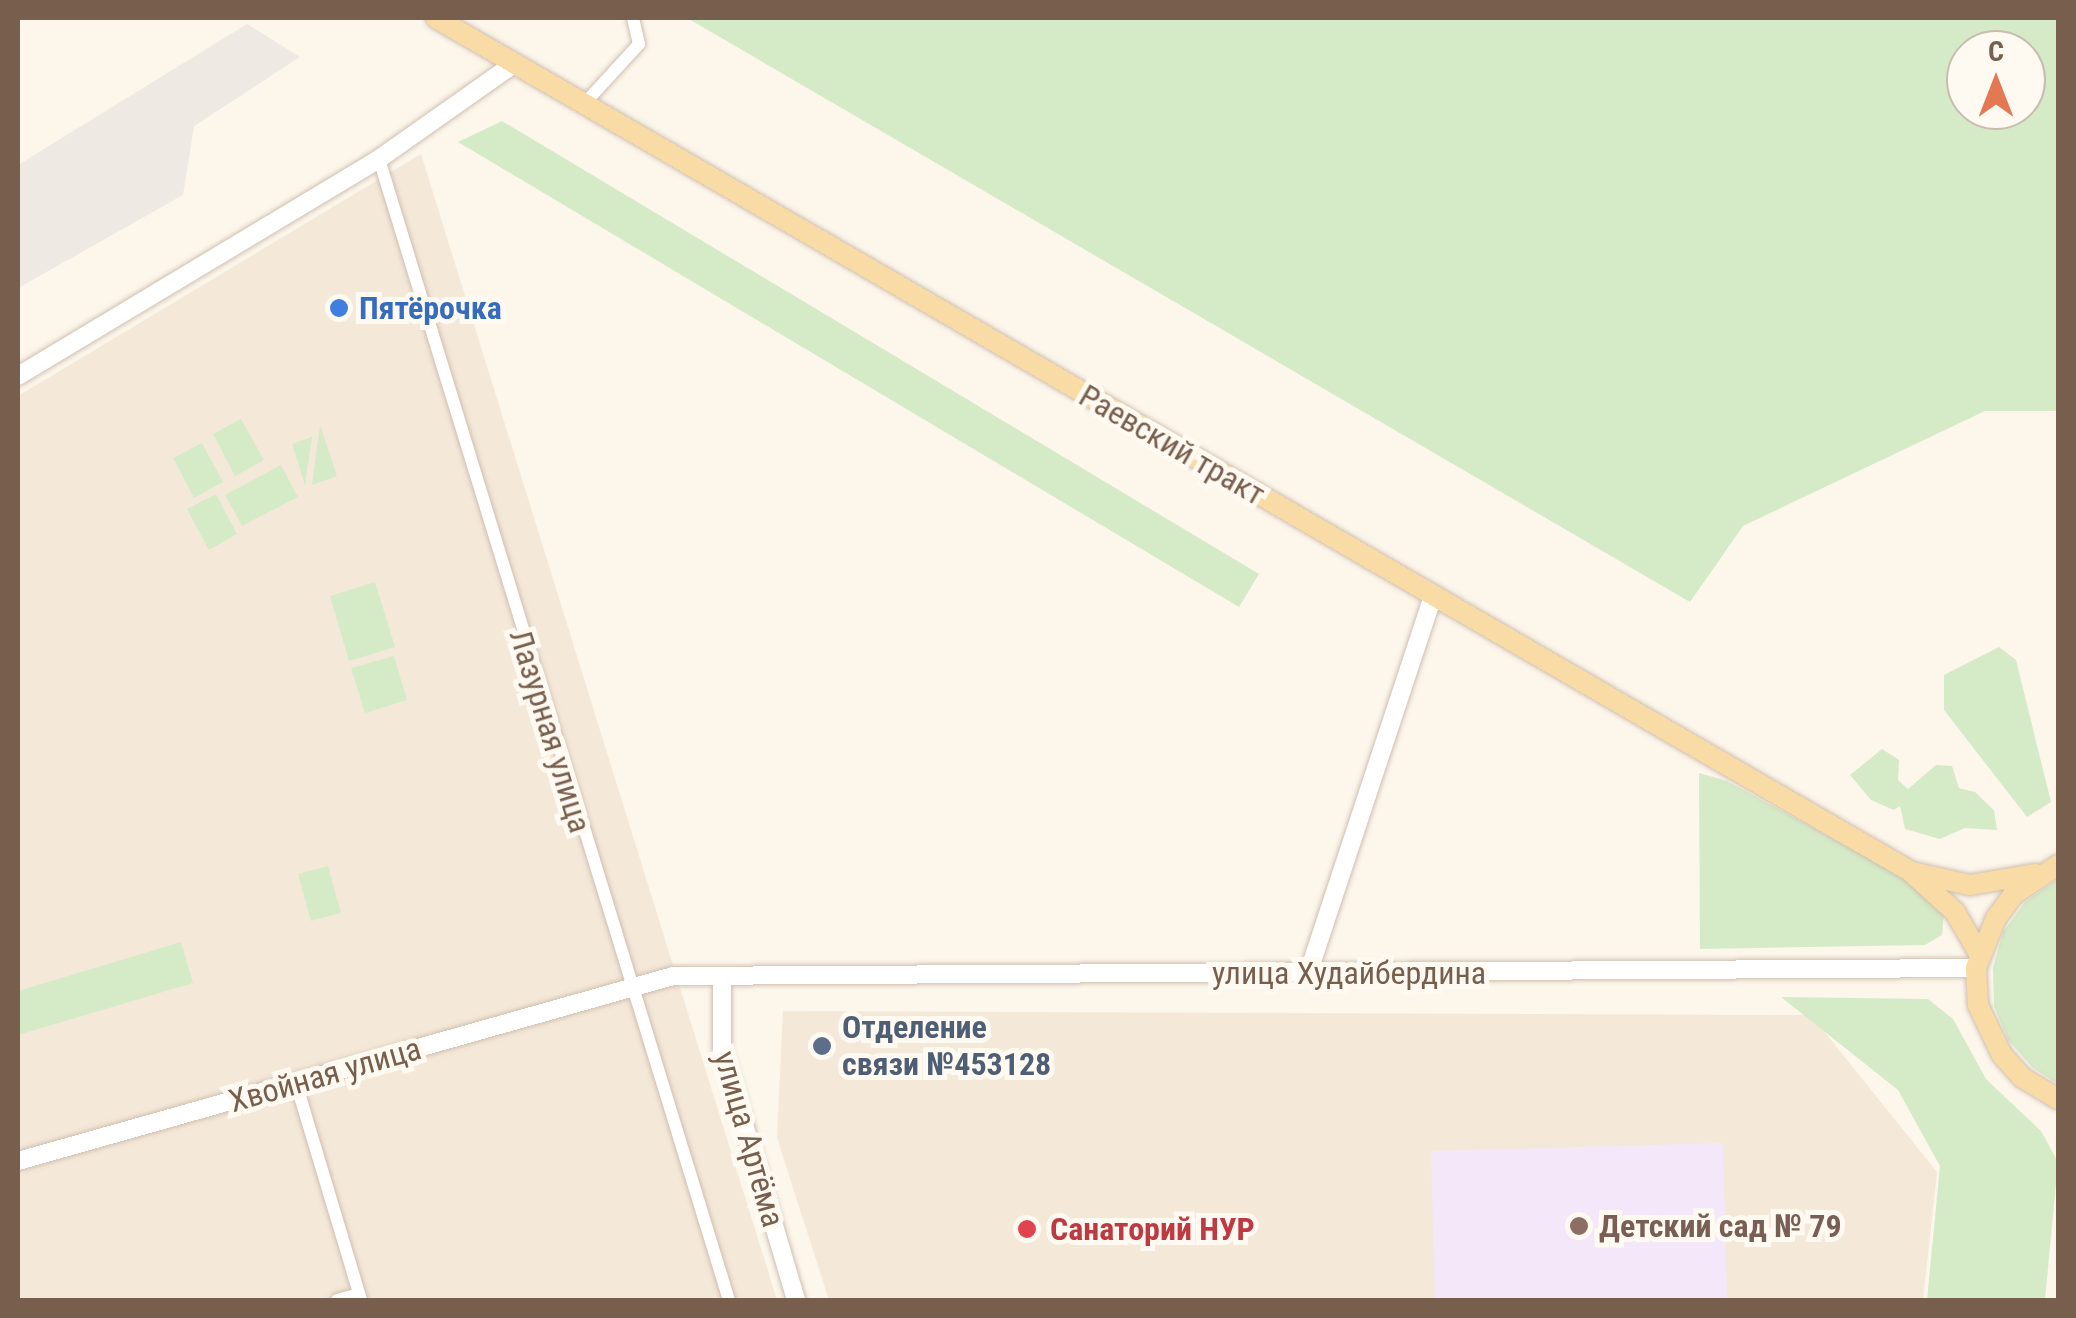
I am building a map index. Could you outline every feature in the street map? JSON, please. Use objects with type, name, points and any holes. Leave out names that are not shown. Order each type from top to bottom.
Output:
[{"type":"main road","name":"Раевский тракт","points":[[436,18],[1910,871],[1955,912],[1978,961]]},
{"type":"main road","name":"Раевский тракт","points":[[1910,871],[1970,885],[2050,868]]},
{"type":"main road","points":[[2050,868],[2004,906],[1978,961],[1978,1005],[1988,1032],[2023,1078],[2056,1100]]},
{"type":"street","points":[[585,104],[639,44],[633,18]]},
{"type":"street","points":[[18,376],[379,159],[514,63]]},
{"type":"street","name":"Лазурная улица","points":[[379,159],[729,1300]]},
{"type":"street","points":[[1308,974],[1433,597]]},
{"type":"street","name":"улица Худайбердина","points":[[631,986],[722,976],[1308,974],[1978,961]]},
{"type":"street","name":"улица Артёма","points":[[722,976],[722,1050],[796,1300]]},
{"type":"street","name":"Хвойная улица","points":[[18,1161],[631,986]]},
{"type":"street","points":[[296,1084],[360,1297],[337,1300]]},
{"type":"shaded area","points":[[247,24],[300,57],[194,126],[183,195],[18,288],[18,165]]},
{"type":"shaded area","points":[[421,154],[777,1300],[18,1300],[18,396]]},
{"type":"shaded area","points":[[783,1011],[1811,1015],[1937,1172],[1923,1300],[829,1300],[777,1138]]},
{"type":"shaded area","name":"Детский сад № 79","points":[[1723,1143],[1727,1300],[1435,1300],[1431,1151]]},
{"type":"green space","points":[[687,18],[2058,18],[2058,411],[1985,411],[1743,526],[1690,602]]},
{"type":"green space","points":[[502,121],[1259,574],[1239,607],[458,142]]},
{"type":"green space","points":[[241,419],[264,460],[235,476],[213,434]]},
{"type":"green space","points":[[320,425],[337,476],[312,485]]},
{"type":"green space","points":[[312,437],[305,485],[292,444]]},
{"type":"green space","points":[[202,443],[223,482],[194,498],[173,458]]},
{"type":"green space","points":[[281,465],[298,497],[242,526],[225,495]]},
{"type":"green space","points":[[216,494],[237,534],[209,550],[187,509]]},
{"type":"green space","points":[[375,582],[395,647],[349,661],[330,596]]},
{"type":"green space","points":[[1999,647],[2016,660],[2051,802],[2027,817],[1944,710],[1944,675]]},
{"type":"green space","points":[[394,656],[407,700],[365,713],[351,668]]},
{"type":"green space","points":[[1882,749],[1899,760],[1898,780],[1908,789],[1936,765],[1952,766],[1959,788],[1975,792],[1994,810],[1997,830],[1965,828],[1940,839],[1905,829],[1900,806],[1894,810],[1871,800],[1850,775]]},
{"type":"green space","points":[[1699,773],[1727,781],[1907,879],[1944,912],[1942,935],[1925,945],[1700,949]]},
{"type":"green space","points":[[328,866],[341,913],[311,921],[298,874]]},
{"type":"green space","points":[[2058,879],[2058,1084],[2033,1068],[2008,1040],[1994,1006],[1993,968],[2003,932],[2025,902]]},
{"type":"green space","points":[[181,942],[193,983],[18,1035],[18,991]]},
{"type":"green space","points":[[1781,997],[1928,999],[1953,1019],[1986,1079],[2041,1131],[2058,1162],[2045,1300],[1927,1300],[1940,1166],[1898,1090]]},
{"type":"place","name":"Пятёрочка","points":[[339,308]]},
{"type":"place","name":"Отделение связи №453128","points":[[822,1046]]},
{"type":"place","name":"Детский сад № 79","points":[[1579,1226]]},
{"type":"place","name":"Санаторий НУР","points":[[1027,1229]]}]
